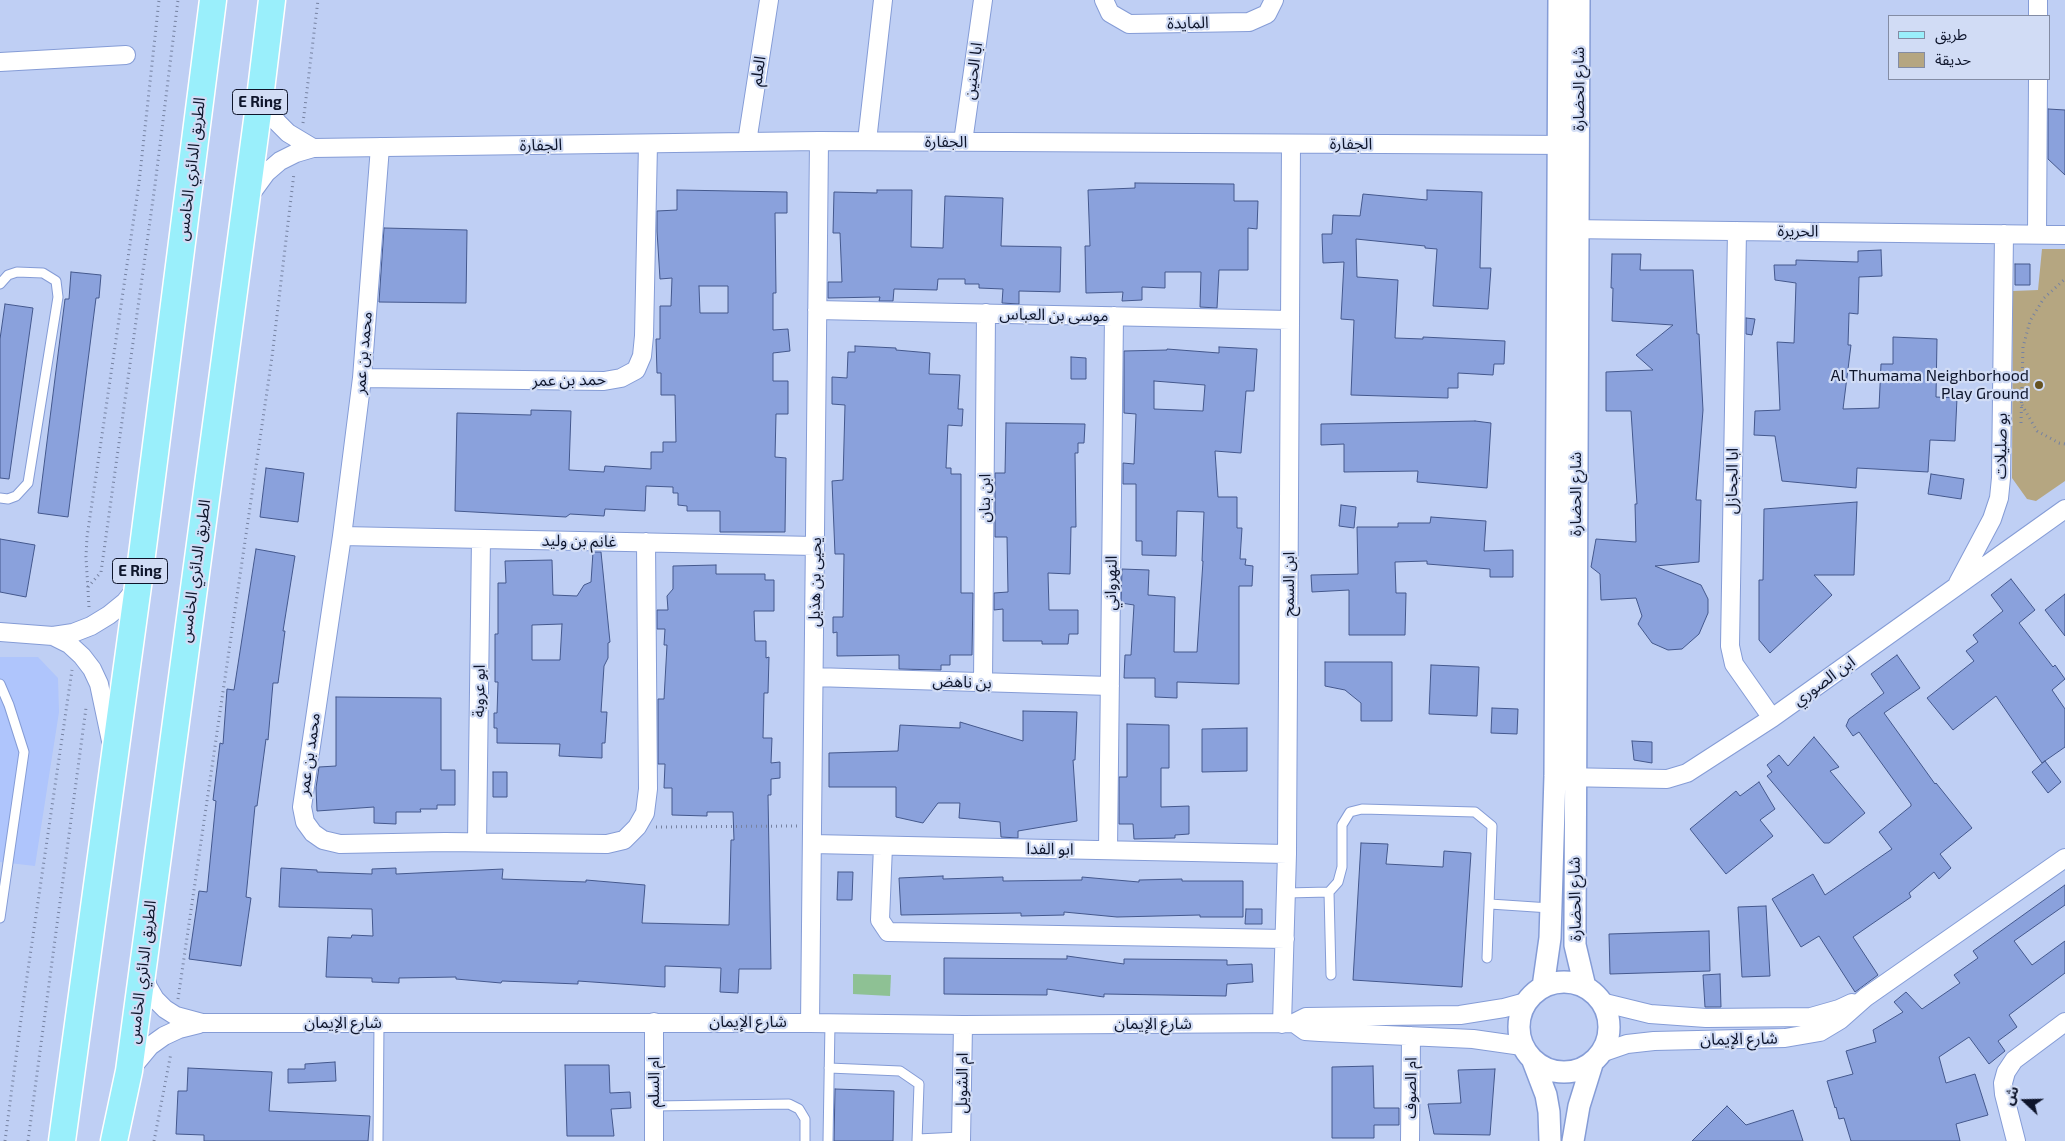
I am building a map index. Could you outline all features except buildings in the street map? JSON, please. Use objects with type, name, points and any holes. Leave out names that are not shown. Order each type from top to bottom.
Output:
[{"type":"main road","name":"الطريق الدائري الخامس","points":[[62,1141],[138,586],[213,0]]},
{"type":"main road","name":"الطريق الدائري الخامس","points":[[114,1141],[129,1071],[272,0]]},
{"type":"street","name":"العلم","points":[[747,142],[769,0]]},
{"type":"street","points":[[867,141],[883,0]]},
{"type":"street","name":"ابا الحنين","points":[[963,142],[983,0]]},
{"type":"street","name":"المايدة","points":[[1104,0],[1110,13],[1129,24],[1249,22],[1267,14],[1274,0]]},
{"type":"street","name":"شارع الحضارة","points":[[1560,0],[1568,145],[1565,777],[1575,945],[1585,987]]},
{"type":"street","name":"شارع الحضارة","points":[[1568,145],[1579,0]]},
{"type":"street","points":[[2038,0],[2038,15]]},
{"type":"street","points":[[0,63],[126,55]]},
{"type":"street","points":[[2037,234],[2038,80]]},
{"type":"street","points":[[260,98],[277,122],[303,147]]},
{"type":"street","name":"الجفارة","points":[[245,203],[254,187],[266,173],[280,161],[303,147],[819,141],[1568,145]]},
{"type":"street","name":"يحيى بن هذيل","points":[[810,1022],[819,141]]},
{"type":"street","name":"حمد بن عمر","points":[[362,378],[604,382],[621,378],[636,370],[642,356],[644,336],[648,144]]},
{"type":"street","name":"ابن السمح","points":[[1288,1023],[1285,939],[1291,144]]},
{"type":"street","name":"محمد بن عمر","points":[[380,147],[362,378],[342,536],[302,807],[305,822],[313,833],[323,840],[340,844],[477,842],[607,844],[624,840],[637,827]]},
{"type":"street","name":"الحريرة","points":[[1568,229],[2065,235]]},
{"type":"street","name":"ابا الجحازل","points":[[1737,231],[1730,646],[1734,664],[1772,718]]},
{"type":"street","name":"بو صليلات","points":[[1956,587],[1992,519],[1999,498],[2001,478],[2004,234]]},
{"type":"street","name":"موسى بن العباس","points":[[818,310],[1290,320]]},
{"type":"street","name":"ابن بنان","points":[[984,682],[986,313]]},
{"type":"street","name":"النهرواني","points":[[1108,850],[1114,316]]},
{"type":"street","name":"ابن الصوري","points":[[1565,777],[1667,779],[1687,773],[1772,718],[2065,509]]},
{"type":"street","name":"غانم بن وليد","points":[[342,536],[815,546]]},
{"type":"street","name":"ابو عروبة","points":[[477,842],[481,539]]},
{"type":"street","points":[[637,827],[644,813],[648,788],[646,542]]},
{"type":"street","points":[[0,632],[53,636],[73,633],[91,626],[109,615],[125,602],[138,586]]},
{"type":"street","points":[[53,636],[69,644],[82,656],[100,684],[110,727],[114,763]]},
{"type":"street","name":"بن ناهض","points":[[814,677],[1110,686]]},
{"type":"street","name":"شارع الحضارة","points":[[1543,987],[1550,938],[1550,908],[1565,777]]},
{"type":"street","name":"ابو الفدا","points":[[812,844],[1287,854]]},
{"type":"street","points":[[883,846],[880,920],[888,932],[1285,939]]},
{"type":"street","name":"شارع الإيمان","points":[[1597,1057],[1627,1044],[1654,1041],[1786,1038],[1820,1032],[1840,1020],[1866,997],[2065,858]]},
{"type":"street","points":[[143,961],[148,987],[155,999],[177,1022]]},
{"type":"street","points":[[1550,1141],[1546,1094],[1519,1035],[1518,1023],[1526,1002],[1543,987],[1564,982],[1585,987],[1601,1002],[1606,1012],[1608,1028],[1606,1044],[1597,1057],[1579,1106],[1573,1141]]},
{"type":"street","name":"شارع الإيمان","points":[[1601,1002],[1659,1015],[1706,1018],[1779,1018],[1811,1017],[1839,1009],[1866,997]]},
{"type":"street","name":"شارع الإيمان","points":[[129,1071],[150,1046],[177,1022],[810,1022],[963,1025],[1288,1023],[1306,1018],[1460,1015],[1504,1008],[1526,1002]]},
{"type":"street","name":"ام السلم","points":[[654,1022],[654,1141]]},
{"type":"street","points":[[2016,1141],[2004,1094],[2003,1084],[2006,1072],[2014,1060],[2065,1022]]},
{"type":"street","name":"شارع الإيمان","points":[[1288,1023],[1305,1031],[1473,1039],[1528,1054]]},
{"type":"street","name":"ام الشويل","points":[[961,1139],[963,1025]]},
{"type":"street","name":"ام الصوف","points":[[1410,1141],[1411,1036]]},
{"type":"street","points":[[1528,1054],[1552,1072],[1563,1073],[1584,1068],[1597,1057]]},
{"type":"lane","points":[[0,284],[8,275],[17,272],[43,273],[56,280],[58,291],[28,483],[22,491],[8,499],[0,498]]},
{"type":"lane","points":[[0,684],[24,752],[0,918]]},
{"type":"lane","points":[[1332,975],[1329,892],[1338,882],[1342,867],[1342,825],[1350,812],[1362,809],[1474,812],[1492,826],[1490,904],[1486,958]]},
{"type":"lane","points":[[1286,893],[1329,892]]},
{"type":"lane","points":[[1490,904],[1550,908]]},
{"type":"lane","points":[[378,1141],[379,1023]]},
{"type":"lane","points":[[828,1141],[830,1023]]},
{"type":"lane","points":[[829,1068],[900,1071],[919,1084],[917,1140],[961,1139]]},
{"type":"lane","points":[[654,1106],[789,1104],[799,1109],[805,1119],[805,1141]]},
{"type":"path","points":[[91,626],[87,588],[87,537],[138,183],[159,0]]},
{"type":"path","points":[[87,588],[101,572],[154,195],[178,0]]},
{"type":"path","points":[[154,1141],[168,1059],[177,1022],[303,147],[318,0]]},
{"type":"path","points":[[2065,278],[2044,298],[2030,321],[2023,347],[2022,404],[2037,431],[2059,443],[2065,444]]},
{"type":"path","points":[[5,1141],[72,670],[82,656]]},
{"type":"path","points":[[72,670],[77,675]]},
{"type":"path","points":[[28,1141],[86,705]]},
{"type":"path","points":[[637,827],[812,826]]},
{"type":"shaded area","points":[[0,657],[38,657],[58,678],[59,712],[35,866],[0,862]]},
{"type":"shaded area","points":[[853,974],[891,975],[890,996],[853,994]]},
{"type":"green space","name":"Al Thumama Neighborhood Play Ground","points":[[2042,249],[2065,249],[2065,481],[2036,501],[2027,499],[2012,478],[2013,291],[2038,290]]},
{"type":"place","name":"Al Thumama Neighborhood Play Ground","points":[[2039,385]]}]
